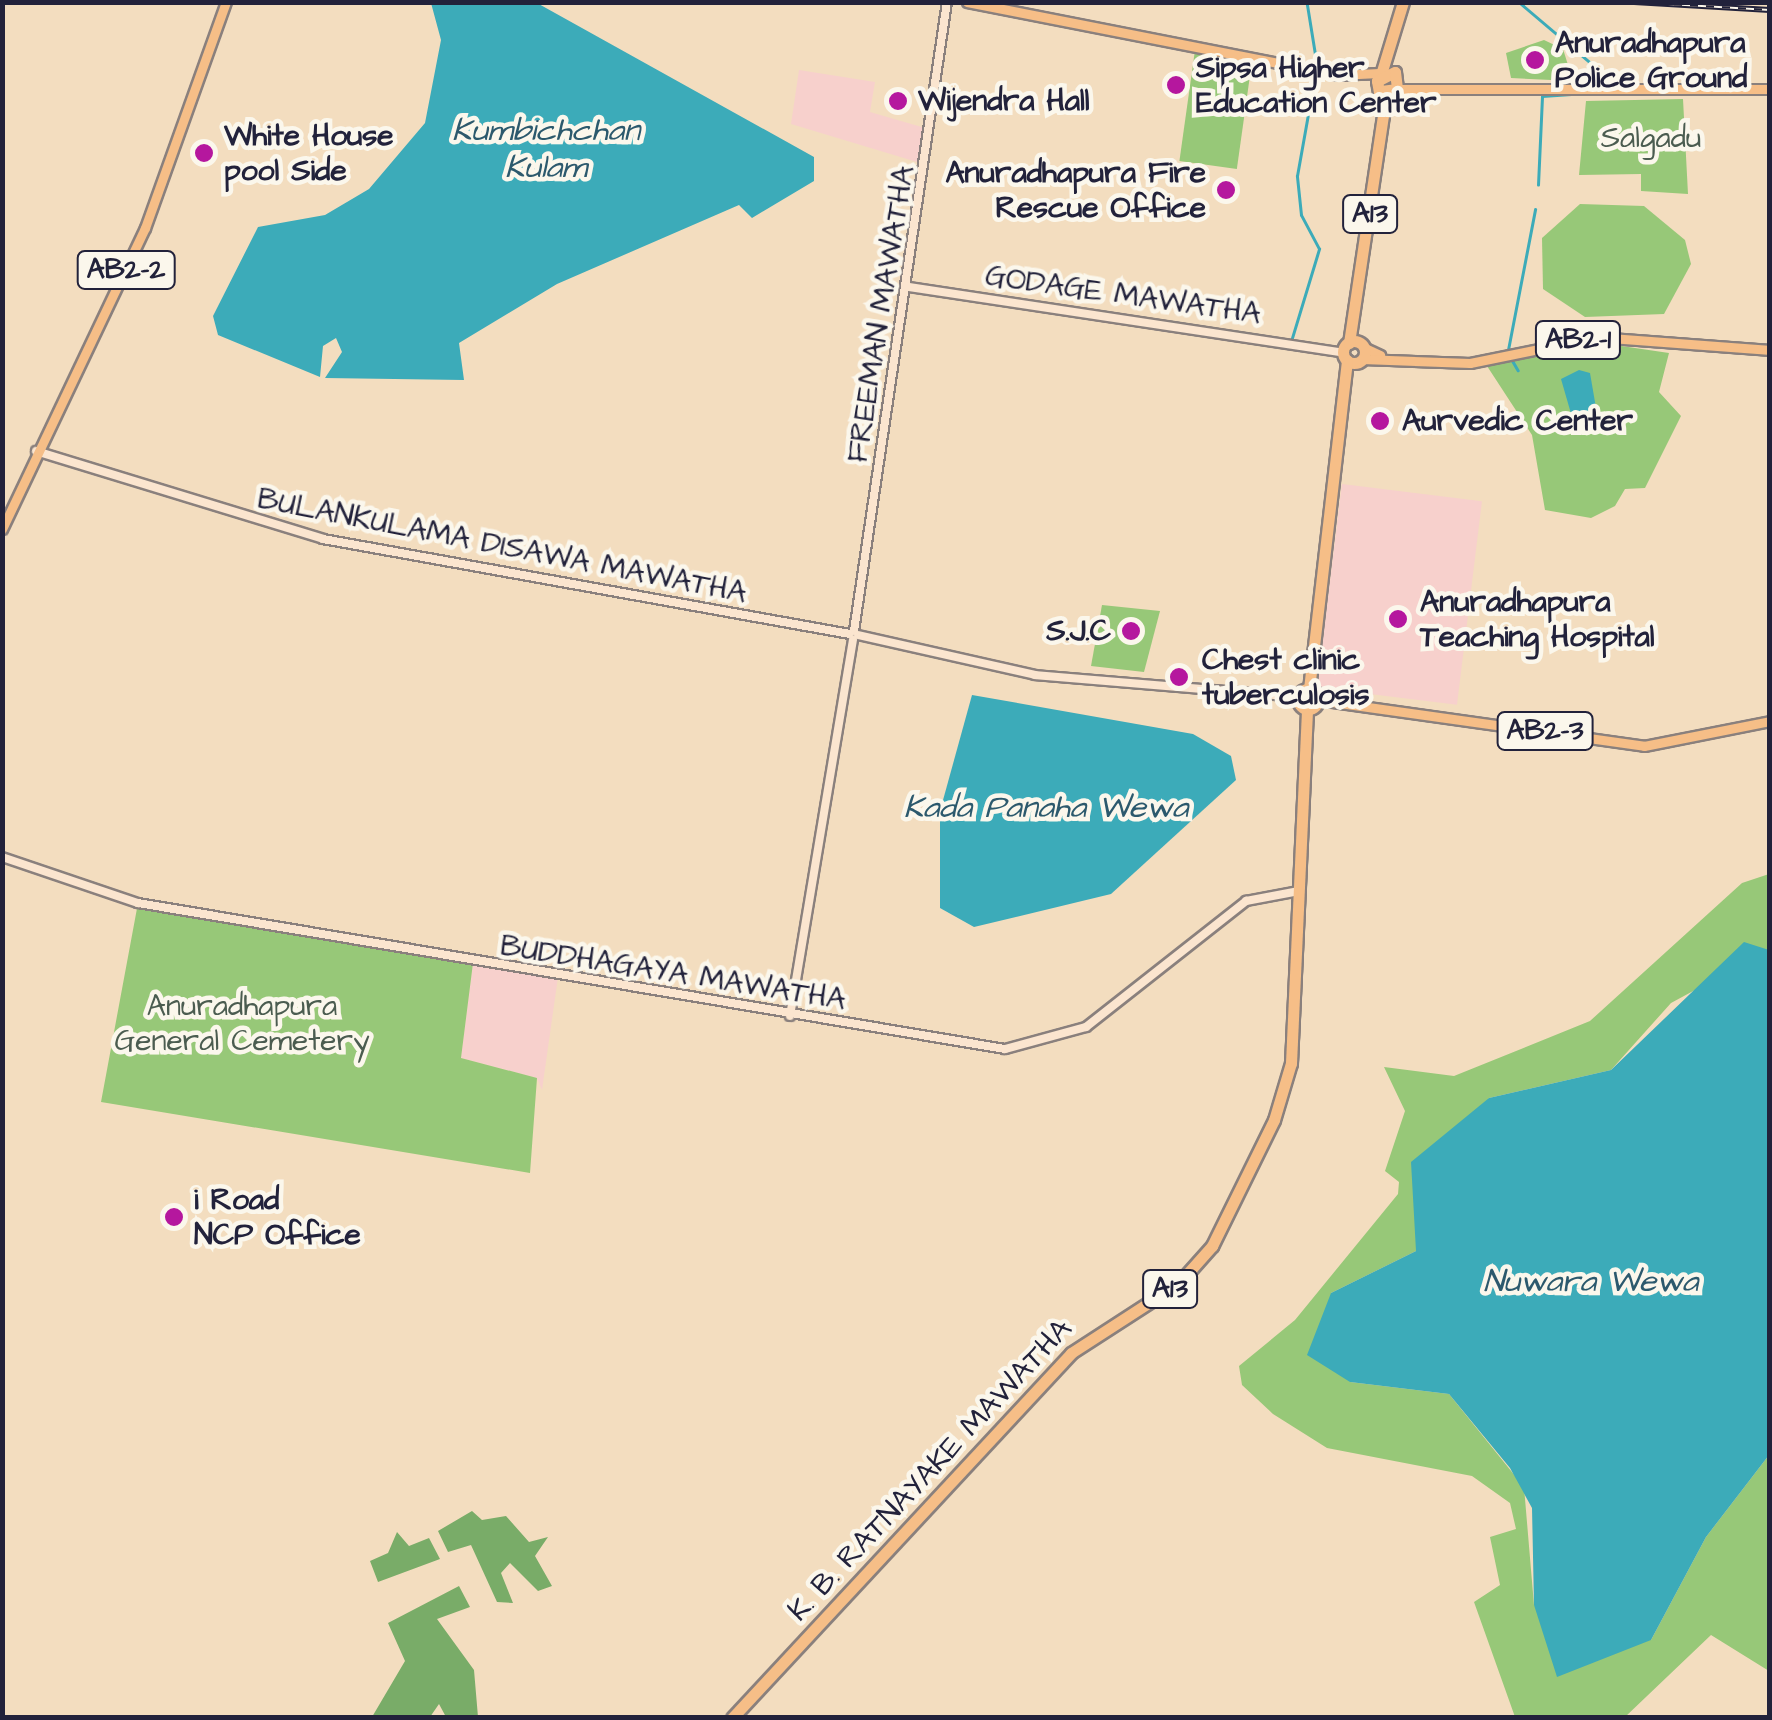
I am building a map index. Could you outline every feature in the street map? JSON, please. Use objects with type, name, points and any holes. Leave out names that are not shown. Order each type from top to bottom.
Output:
[{"type":"highway","name":"A13","points":[[1309,689],[1389,57],[1403,2]]},
{"type":"highway","points":[[1309,689],[1313,705],[1297,697],[1309,689]]},
{"type":"highway","name":"K. B. RATNAYAKE MAWATHA","points":[[732,1718],[1071,1353],[1179,1283],[1208,1253],[1284,1094],[1313,705]]},
{"type":"main road","name":"AB2-2","points":[[2,528],[144,228],[226,2]]},
{"type":"main road","name":"FREEMAN MAWATHA","points":[[790,1016],[909,287],[948,2]]},
{"type":"main road","points":[[968,2],[1418,86],[1770,90]]},
{"type":"main road","name":"GODAGE MAWATHA","points":[[909,287],[1351,351]]},
{"type":"main road","name":"AB2-1","points":[[1351,351],[1470,363],[1598,337],[1770,350]]},
{"type":"main road","name":"BULANKULAMA DISAWA MAWATHA","points":[[36,450],[323,539],[854,635],[1035,675],[1297,697]]},
{"type":"main road","name":"AB2-3","points":[[1313,705],[1644,746],[1770,721]]},
{"type":"main road","name":"BUDDHAGAYA MAWATHA","points":[[2,857],[138,904],[790,1016],[1038,1046],[1086,1026],[1246,901],[1299,891]]},
{"type":"shaded area","points":[[799,70],[875,82],[870,112],[932,130],[927,165],[791,124]]},
{"type":"shaded area","name":"Anuradhapura Teaching Hospital","points":[[1342,484],[1482,501],[1457,705],[1317,687]]},
{"type":"shaded area","points":[[473,963],[558,977],[542,1090],[537,1078],[461,1058]]},
{"type":"green space","name":"Anuradhapura Police Ground","points":[[1544,40],[1563,49],[1573,81],[1511,78],[1506,53]]},
{"type":"green space","points":[[1195,50],[1252,58],[1237,169],[1179,161]]},
{"type":"green space","name":"Salgadu","points":[[1683,99],[1688,194],[1641,191],[1641,174],[1579,175],[1586,101]]},
{"type":"green space","points":[[1580,204],[1644,206],[1685,240],[1691,264],[1664,314],[1585,317],[1543,289],[1542,238]]},
{"type":"green space","points":[[1601,343],[1669,353],[1659,392],[1681,416],[1645,488],[1625,489],[1615,506],[1591,518],[1545,510],[1532,435],[1487,366]]},
{"type":"green space","points":[[1102,605],[1160,611],[1144,672],[1091,666]]},
{"type":"green space","points":[[1769,874],[1769,950],[1671,1003],[1611,1070],[1489,1098],[1416,1251],[1331,1293],[1350,1382],[1449,1394],[1524,1487],[1534,1605],[1651,1640],[1706,1537],[1769,1455],[1769,1671],[1711,1635],[1625,1717],[1515,1717],[1474,1602],[1500,1585],[1490,1537],[1516,1529],[1510,1503],[1472,1476],[1327,1448],[1273,1414],[1242,1385],[1239,1366],[1295,1320],[1398,1194],[1399,1182],[1385,1171],[1405,1111],[1384,1067],[1454,1076],[1590,1021],[1742,883]]},
{"type":"green space","name":"Anuradhapura General Cemetery","points":[[138,903],[473,963],[461,1058],[537,1078],[530,1173],[101,1102]]},
{"type":"green space","points":[[472,1511],[482,1520],[506,1516],[529,1542],[548,1537],[535,1556],[552,1586],[538,1591],[510,1563],[501,1573],[513,1603],[497,1602],[471,1545],[448,1552],[438,1531]]},
{"type":"green space","points":[[397,1532],[409,1546],[429,1538],[440,1559],[378,1582],[370,1561],[388,1553]]},
{"type":"green space","points":[[459,1586],[470,1607],[437,1619],[474,1670],[478,1717],[446,1717],[439,1704],[430,1717],[372,1717],[405,1661],[388,1623]]},
{"type":"water","name":"Kumbichchan Kulam","points":[[431,3],[537,3],[814,157],[814,181],[752,218],[739,205],[557,284],[459,343],[464,380],[325,378],[342,352],[336,338],[323,346],[320,377],[218,335],[213,316],[258,227],[325,215],[369,189],[425,123],[441,40]]},
{"type":"water","points":[[1579,370],[1590,373],[1596,408],[1587,422],[1572,417],[1561,379]]},
{"type":"water","name":"Kada Panaha Wewa","points":[[972,695],[1193,734],[1231,756],[1236,780],[1111,894],[974,927],[940,908],[940,811]]},
{"type":"water","name":"Nuwara Wewa","points":[[1744,942],[1769,950],[1769,1455],[1706,1537],[1651,1640],[1557,1677],[1534,1605],[1532,1508],[1510,1468],[1449,1394],[1350,1382],[1307,1355],[1331,1293],[1416,1251],[1411,1162],[1489,1098],[1611,1070]]},
{"type":"waterway","points":[[1307,2],[1317,64]]},
{"type":"waterway","points":[[1519,2],[1617,85],[1668,83]]},
{"type":"waterway","points":[[1292,338],[1319,249],[1301,215],[1297,176],[1315,75]]},
{"type":"waterway","points":[[1538,185],[1542,96],[1615,91]]},
{"type":"waterway","points":[[1508,350],[1535,210]]},
{"type":"waterway","points":[[1511,358],[1518,370]]},
{"type":"railway","points":[[1634,2],[1770,10]]},
{"type":"place","name":"Anuradhapura Police Ground","points":[[1535,60]]},
{"type":"place","name":"Sipsa Higher Education Center","points":[[1176,85]]},
{"type":"place","name":"Wijendra Hall","points":[[898,101]]},
{"type":"place","name":"White House pool Side","points":[[204,153]]},
{"type":"place","name":"Anuradhapura Fire Rescue Office","points":[[1226,190]]},
{"type":"place","name":"Aurvedic Center","points":[[1380,421]]},
{"type":"place","name":"Anuradhapura Teaching Hospital","points":[[1398,619]]},
{"type":"place","name":"S.J.C","points":[[1131,631]]},
{"type":"place","name":"Chest clinic tuberculosis","points":[[1179,677]]},
{"type":"place","name":"i Road NCP Office","points":[[174,1217]]}]
